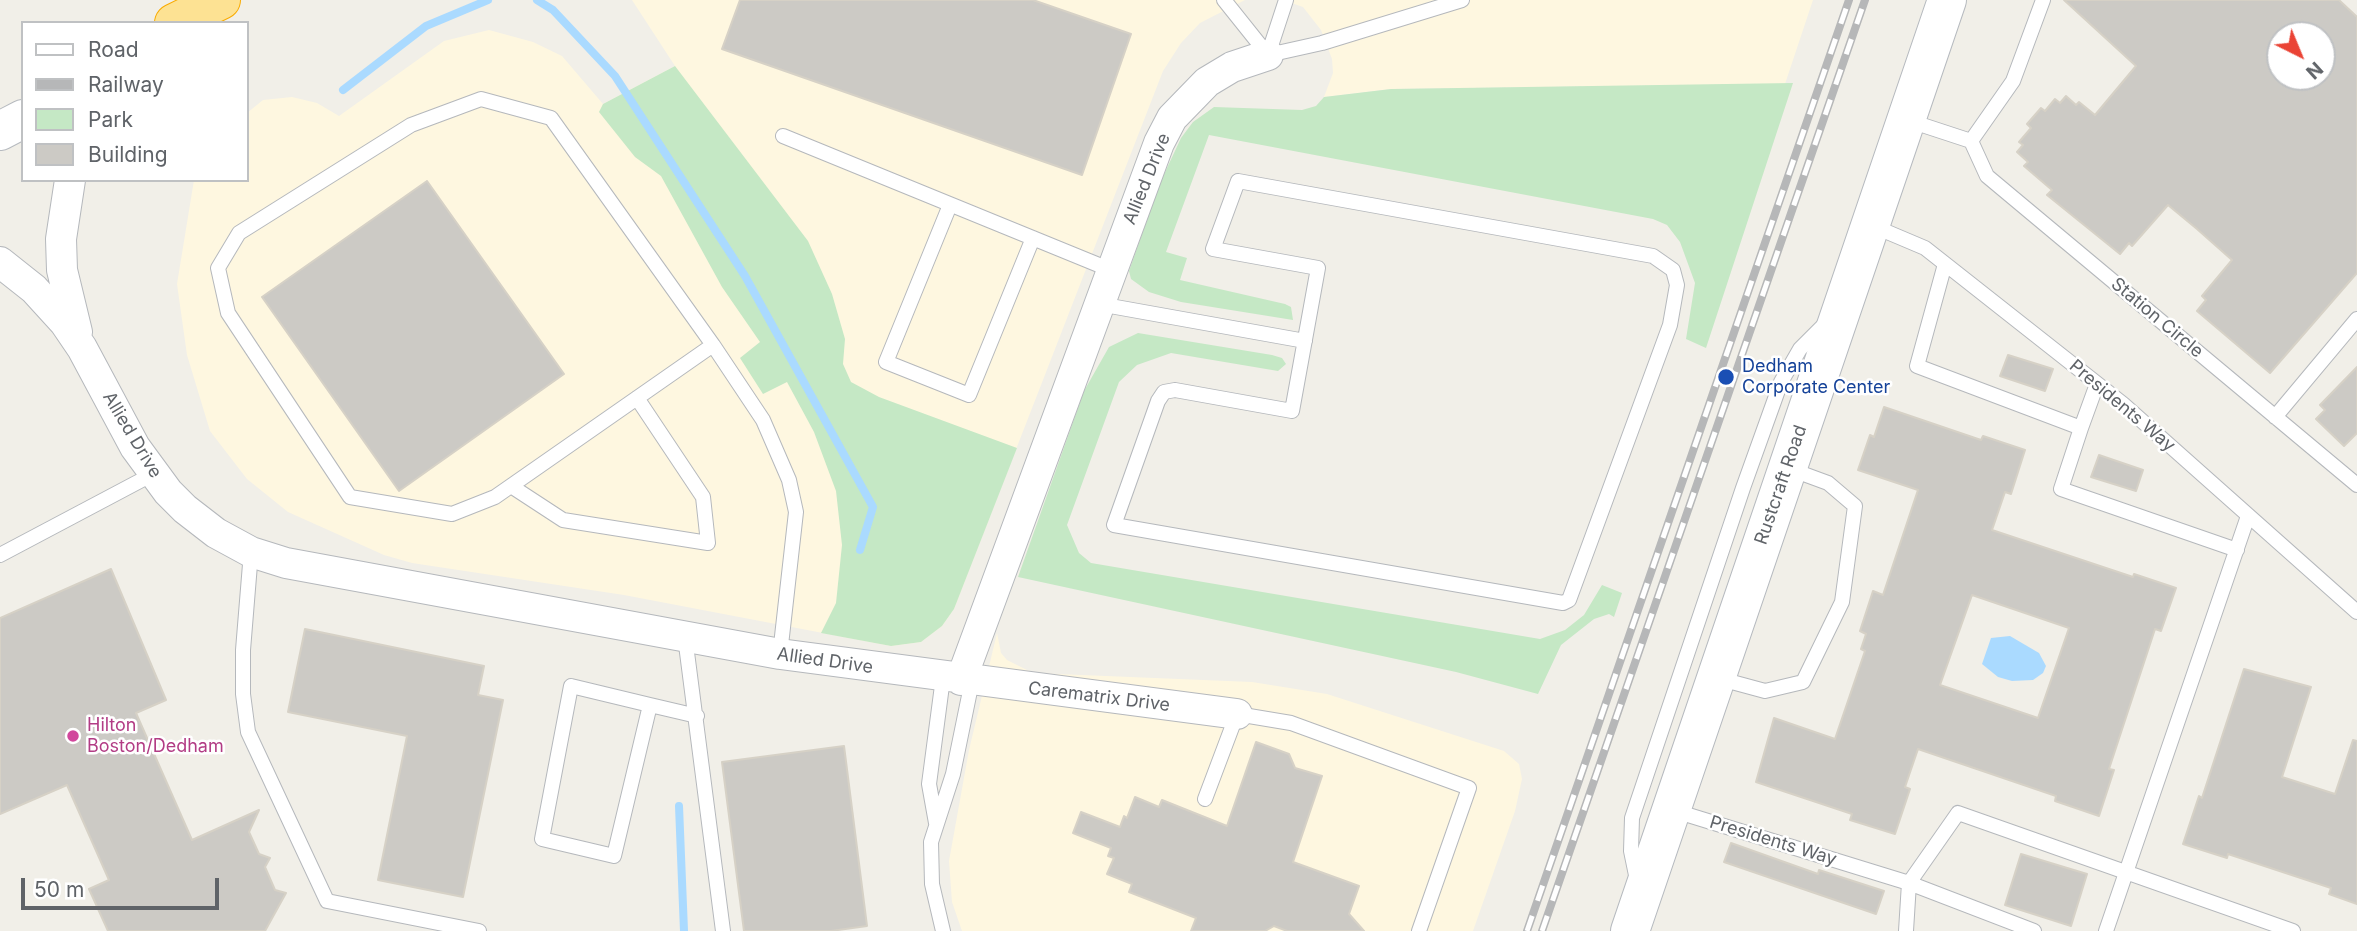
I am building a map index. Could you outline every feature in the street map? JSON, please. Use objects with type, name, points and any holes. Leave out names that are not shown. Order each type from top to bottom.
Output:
[{"type":"highway","points":[[177,21],[222,0]]},
{"type":"main road","points":[[175,21],[193,0]]},
{"type":"main road","name":"Rustcraft Road","points":[[1635,916],[1947,0]]},
{"type":"main road","points":[[0,131],[21,121]]},
{"type":"street","name":"Allied Drive","points":[[70,182],[61,239],[62,270],[67,302],[82,348],[124,428],[153,474],[185,509],[251,552],[286,563],[685,637],[959,680],[1111,270],[1172,118],[1207,82],[1232,67],[1268,55]]},
{"type":"street","name":"Allied Drive","points":[[0,262],[34,289],[82,348]]},
{"type":"street","name":"Carematrix Drive","points":[[959,680],[1237,714]]},
{"type":"lane","points":[[1224,0],[1268,55]]},
{"type":"lane","points":[[1268,55],[1286,0]]},
{"type":"lane","points":[[1268,55],[1322,43],[1462,0]]},
{"type":"lane","points":[[1906,120],[1971,141],[2013,81],[2043,0]]},
{"type":"lane","points":[[713,345],[495,497],[453,514],[350,497],[228,313],[218,268],[239,233],[411,125],[481,99],[551,118],[713,345],[763,420],[789,480],[796,512],[780,654]]},
{"type":"lane","points":[[783,136],[1111,270]]},
{"type":"lane","name":"Station Circle","points":[[1971,141],[1987,176],[2357,485]]},
{"type":"lane","points":[[1238,181],[1653,256],[1673,270],[1677,285],[1670,325],[1643,401],[1574,592],[1563,603],[1114,525],[1158,401],[1164,392],[1175,390],[1292,411],[1305,341],[1318,268],[1213,249],[1238,181]]},
{"type":"lane","points":[[950,205],[886,362],[969,395],[1033,238]]},
{"type":"lane","name":"Presidents Way","points":[[1870,225],[1925,248],[2098,384],[2357,612]]},
{"type":"lane","points":[[1945,264],[1917,366],[2081,428]]},
{"type":"lane","points":[[1099,304],[1305,341]]},
{"type":"lane","points":[[1635,916],[1632,818],[1742,488],[1781,382],[1800,349],[1842,307]]},
{"type":"lane","points":[[2275,417],[2357,319]]},
{"type":"lane","points":[[2098,384],[2061,489],[2237,550]]},
{"type":"lane","points":[[511,486],[563,520],[708,543],[703,496],[637,398]]},
{"type":"lane","points":[[1716,678],[1765,691],[1802,682],[1842,602],[1855,506],[1828,483],[1787,468]]},
{"type":"lane","points":[[0,555],[153,474]]},
{"type":"lane","points":[[2106,931],[2248,516]]},
{"type":"lane","points":[[251,552],[243,649],[243,694],[248,732],[327,901],[479,931]]},
{"type":"lane","points":[[685,637],[723,931]]},
{"type":"lane","points":[[936,823],[929,784],[959,680]]},
{"type":"lane","points":[[943,931],[930,860],[936,823],[953,774],[959,680]]},
{"type":"lane","points":[[650,705],[614,856],[542,839],[570,686],[697,716]]},
{"type":"lane","points":[[1205,799],[1237,714],[1291,723],[1469,788],[1419,931]]},
{"type":"lane","name":"Presidents Way","points":[[1671,809],[1909,883],[2034,931]]},
{"type":"lane","points":[[1906,931],[1909,883],[1958,813],[2293,931]]},
{"type":"shaded area","points":[[632,0],[1245,0],[1200,23],[1181,43],[1163,71],[954,609],[942,626],[921,642],[891,646],[624,595],[412,563],[384,555],[288,512],[247,479],[210,431],[187,355],[177,284],[194,182],[248,182],[248,112],[263,100],[292,97],[317,103],[339,116],[444,41],[489,30],[533,42],[562,56],[603,104],[675,66]]},
{"type":"shaded area","points":[[1283,0],[1813,0],[1785,84],[1391,89],[1324,97],[1333,73],[1332,59],[1321,30],[1303,7]]},
{"type":"shaded area","points":[[997,633],[1001,653],[1007,660],[1033,673],[1252,682],[1327,694],[1504,751],[1519,764],[1522,779],[1515,811],[1473,931],[962,931],[952,902],[949,861],[969,750]]},
{"type":"green space","points":[[675,66],[808,241],[832,294],[845,339],[843,364],[851,382],[879,397],[1017,448],[954,609],[942,626],[921,642],[891,646],[821,633],[836,603],[842,545],[836,491],[814,432],[787,382],[763,394],[740,358],[760,342],[722,287],[661,176],[635,157],[599,112],[603,104]]},
{"type":"green space","points":[[1793,83],[1706,348],[1686,339],[1695,283],[1680,242],[1667,225],[1653,219],[1209,135],[1166,252],[1187,258],[1180,280],[1285,304],[1291,307],[1293,320],[1181,302],[1149,292],[1131,279],[1129,271],[1160,183],[1181,138],[1193,122],[1214,107],[1302,110],[1316,106],[1324,97],[1391,89]]},
{"type":"green space","points":[[1138,333],[1272,355],[1282,358],[1286,364],[1278,371],[1171,353],[1137,365],[1119,382],[1067,525],[1079,553],[1091,563],[1540,639],[1565,630],[1584,615],[1602,585],[1622,593],[1614,617],[1609,614],[1594,619],[1561,645],[1538,694],[1456,672],[1018,577],[1084,391],[1109,347]]},
{"type":"water","points":[[2010,636],[2039,653],[2046,666],[2043,673],[2033,680],[2012,681],[1998,677],[1982,664],[1991,638]]},
{"type":"building","points":[[740,0],[1033,0],[1131,34],[1082,175],[722,49]]},
{"type":"building","points":[[2064,0],[2339,0],[2357,17],[2357,273],[2270,373],[2197,311],[2206,300],[2202,296],[2232,260],[2197,229],[2168,205],[2132,246],[2129,243],[2120,254],[2047,195],[2052,190],[2024,166],[2028,162],[2017,152],[2023,145],[2019,142],[2031,128],[2027,124],[2041,108],[2045,111],[2055,99],[2060,103],[2066,96],[2076,105],[2079,102],[2095,115],[2136,66]]},
{"type":"building","points":[[427,181],[564,374],[399,491],[262,297]]},
{"type":"building","points":[[2008,355],[2053,369],[2045,391],[2000,376]]},
{"type":"building","points":[[2357,367],[2357,433],[2344,446],[2316,419],[2325,410],[2320,405]]},
{"type":"building","points":[[1884,407],[1981,440],[1983,436],[2025,450],[2011,494],[2005,492],[1992,530],[2133,577],[2134,574],[2176,588],[2161,631],[2155,629],[2109,769],[2114,770],[2099,816],[2055,801],[2056,796],[1918,749],[1905,787],[1910,789],[1895,834],[1850,820],[1852,814],[1756,782],[1774,718],[1835,739],[1865,651],[1861,649],[1866,634],[1860,631],[1873,591],[1883,595],[1918,490],[1858,470],[1870,435],[1874,437]],"holes":[[[1972,595],[2069,628],[2038,718],[1940,685]]]},
{"type":"building","points":[[2099,455],[2143,470],[2136,491],[2091,477]]},
{"type":"building","name":"Hilton Boston/Dedham","points":[[111,569],[166,700],[136,713],[192,840],[259,810],[249,832],[259,854],[270,858],[265,867],[275,890],[286,893],[265,931],[108,931],[89,889],[109,880],[67,785],[0,814],[0,618]]},
{"type":"building","points":[[305,629],[484,666],[478,695],[503,700],[463,897],[378,880],[407,736],[288,712]]},
{"type":"building","points":[[2244,669],[2311,687],[2282,777],[2335,794],[2353,740],[2357,741],[2357,904],[2329,894],[2331,888],[2228,854],[2227,858],[2183,844],[2199,796],[2202,798]]},
{"type":"building","points":[[1256,742],[1289,754],[1295,768],[1322,776],[1293,862],[1359,886],[1349,914],[1364,931],[1287,931],[1274,926],[1265,931],[1191,931],[1196,918],[1129,892],[1132,884],[1107,874],[1114,858],[1108,856],[1111,848],[1073,833],[1081,812],[1120,827],[1124,816],[1127,818],[1135,797],[1159,807],[1162,800],[1227,826]]},
{"type":"building","points":[[844,746],[867,926],[831,931],[744,931],[722,762]]},
{"type":"building","points":[[1731,843],[1818,874],[1819,870],[1884,891],[1876,914],[1724,862]]},
{"type":"building","points":[[2021,854],[2087,874],[2071,926],[2005,905]]},
{"type":"waterway","points":[[343,90],[426,26],[488,0]]},
{"type":"waterway","points":[[537,0],[553,10],[615,76],[745,276],[873,507],[860,550]]},
{"type":"waterway","points":[[679,806],[684,931]]},
{"type":"railway","points":[[1527,931],[1849,0]]},
{"type":"railway","points":[[1542,931],[1865,0]]},
{"type":"place","name":"Dedham Corporate Center","points":[[1726,377]]},
{"type":"place","name":"Hilton Boston/Dedham","points":[[73,736]]}]
